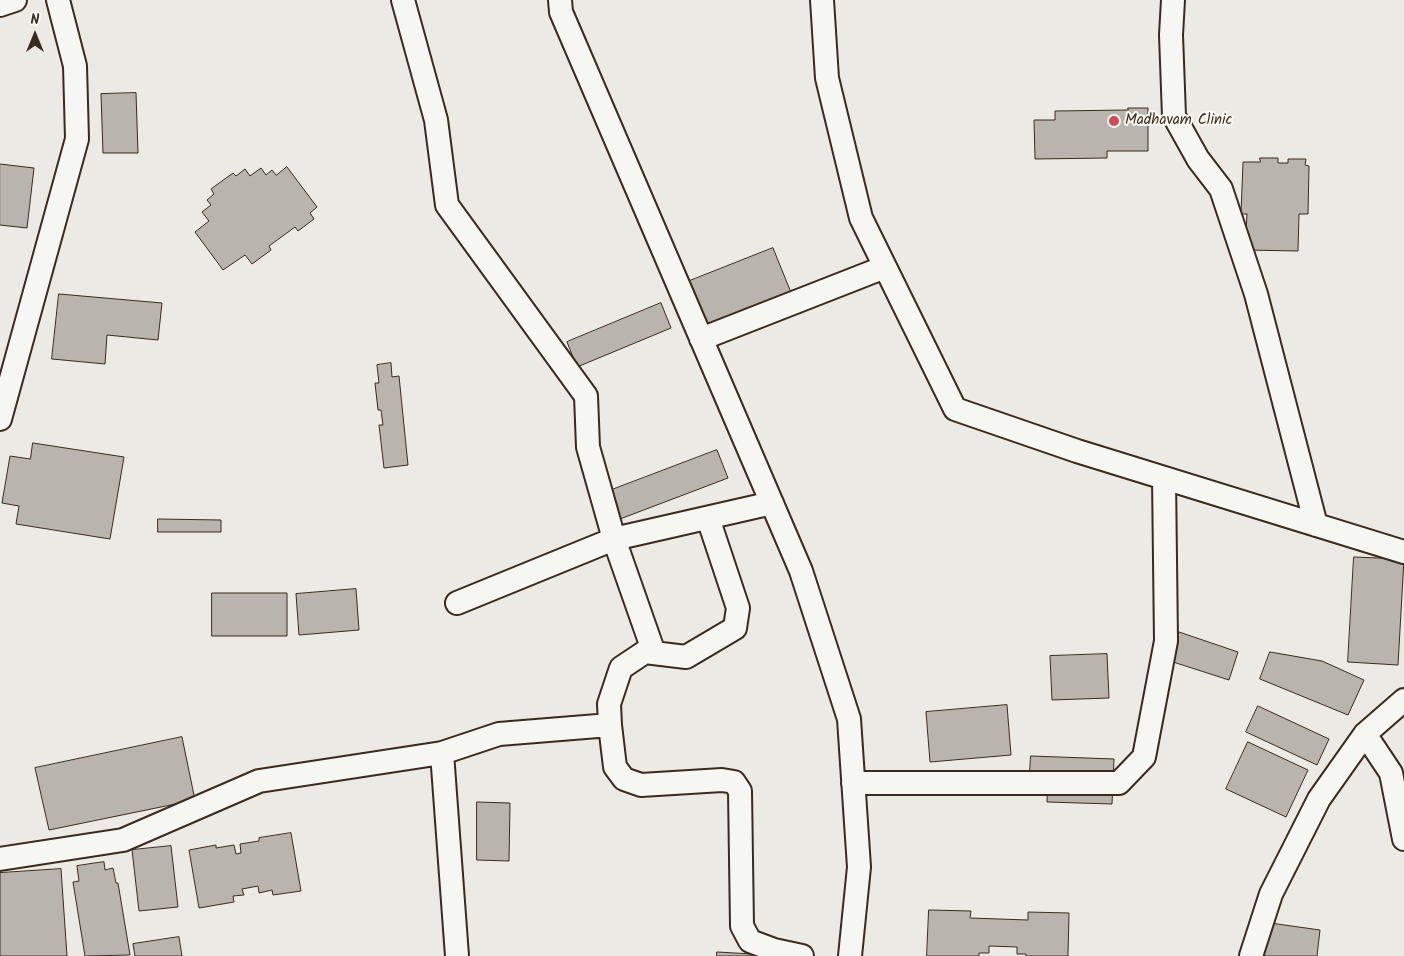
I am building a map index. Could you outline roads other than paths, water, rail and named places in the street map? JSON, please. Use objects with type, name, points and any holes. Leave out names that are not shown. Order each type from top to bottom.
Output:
[{"type":"street","points":[[0,5],[15,0]]},
{"type":"street","points":[[0,419],[77,139],[75,66],[58,0]]},
{"type":"street","points":[[404,0],[436,120],[447,205],[586,396],[588,447],[614,539],[654,654]]},
{"type":"street","points":[[560,0],[561,12],[802,571],[848,719],[859,867],[850,956]]},
{"type":"street","points":[[822,0],[827,78],[861,218],[955,409],[1077,451],[1404,552]]},
{"type":"street","points":[[1173,0],[1174,116],[1198,159],[1221,189],[1256,294],[1316,525]]},
{"type":"street","points":[[701,339],[885,267]]},
{"type":"street","points":[[853,783],[1118,783],[1144,757],[1166,641],[1164,478]]},
{"type":"street","points":[[457,604],[614,539],[772,503]]},
{"type":"street","points":[[708,518],[738,608],[735,628],[686,657],[645,652],[621,668],[609,704],[615,767],[624,779],[641,785],[722,780],[734,782],[740,791],[742,926],[750,941],[774,950],[802,956]]},
{"type":"street","points":[[1250,956],[1271,894],[1319,799],[1365,734],[1404,700]]},
{"type":"street","points":[[0,859],[123,840],[259,781],[442,754],[499,734],[610,725]]},
{"type":"street","points":[[1365,734],[1391,773],[1404,839]]},
{"type":"street","points":[[442,754],[457,956]]},
{"type":"place","name":"Madhavam Clinic","points":[[1114,121]]}]
